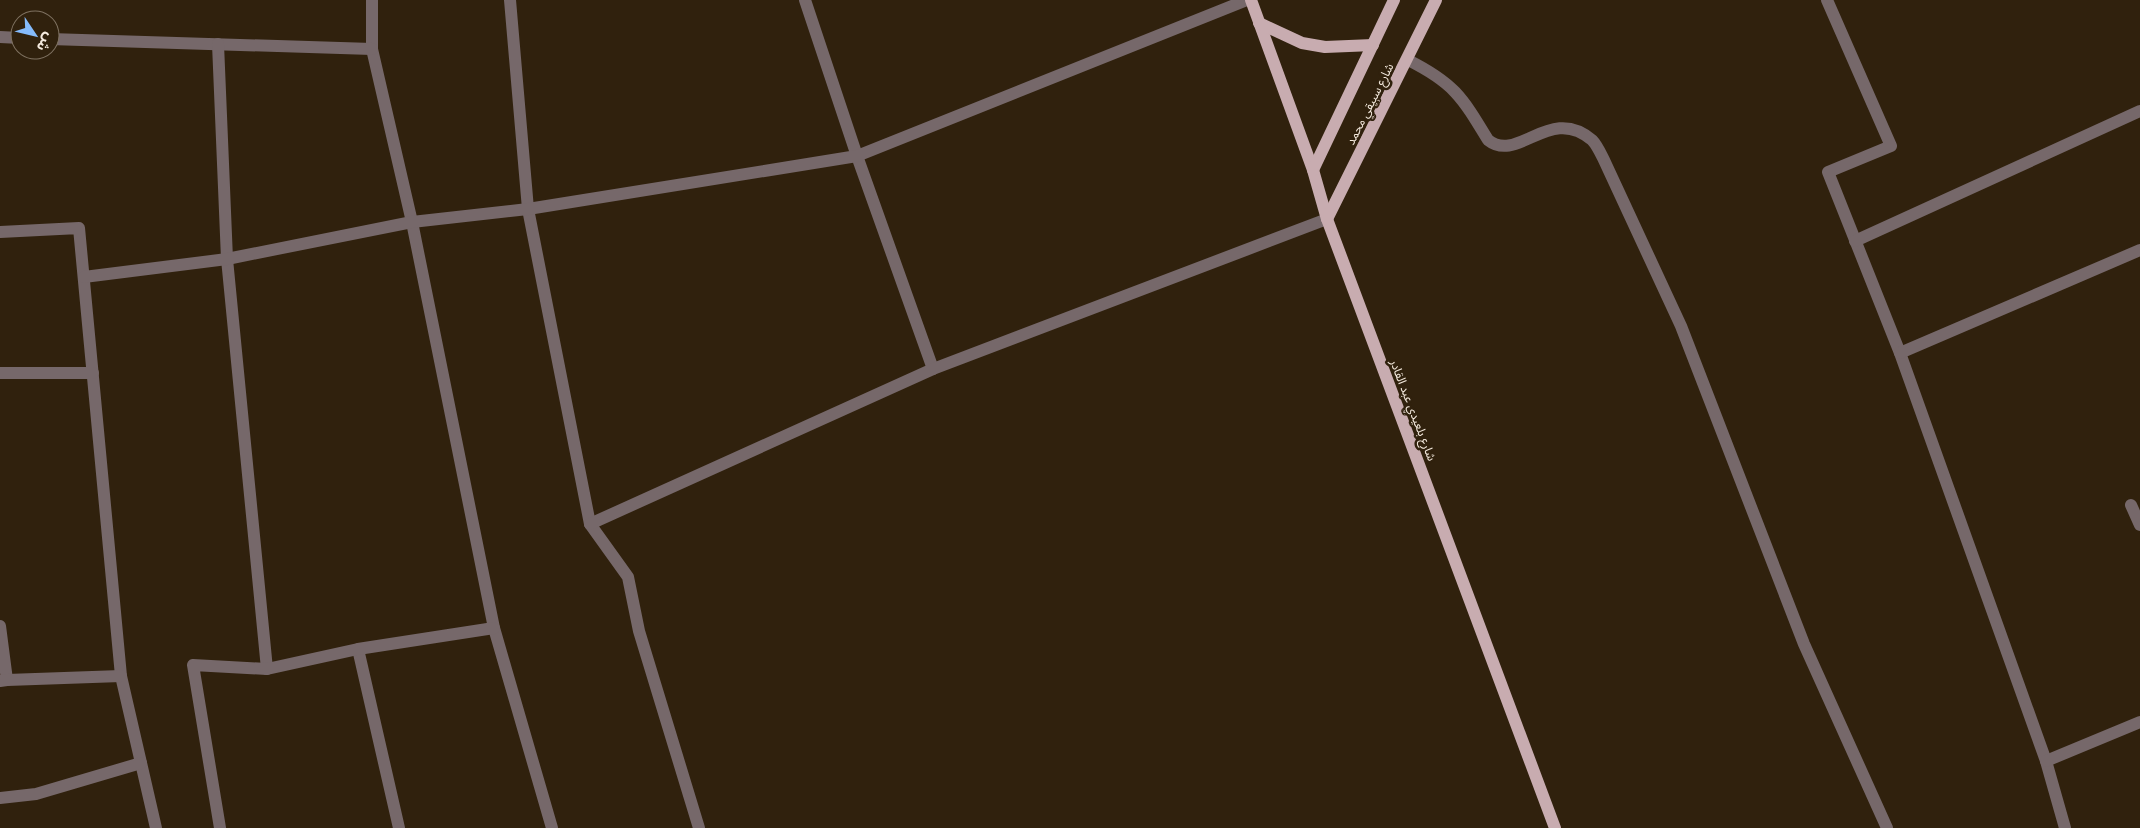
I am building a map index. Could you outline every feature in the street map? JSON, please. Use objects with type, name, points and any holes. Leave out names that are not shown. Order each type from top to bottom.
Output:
[{"type":"main road","name":"شارع بلعيدي عبد القادر","points":[[1249,0],[1313,170],[1327,219],[1555,828]]},
{"type":"main road","name":"شارع سبيقي محمد","points":[[1313,170],[1394,0]]},
{"type":"main road","name":"شارع سبيقي محمد","points":[[1327,219],[1408,60],[1436,0]]},
{"type":"main road","points":[[1259,23],[1302,43],[1325,47],[1373,45]]},
{"type":"street","points":[[372,0],[372,49],[412,222],[494,628],[552,828]]},
{"type":"street","points":[[510,0],[528,209],[590,524],[628,577],[639,631],[700,828]]},
{"type":"street","points":[[805,0],[857,156],[933,369]]},
{"type":"street","points":[[84,277],[227,259],[412,222],[528,209],[857,156],[1249,0]]},
{"type":"street","points":[[1827,0],[1891,146],[1828,172],[1900,353],[2046,761],[2065,828]]},
{"type":"street","points":[[60,39],[372,49]]},
{"type":"street","points":[[218,44],[227,259],[267,669]]},
{"type":"street","points":[[1408,60],[1447,83],[1460,96],[1488,140],[1493,144],[1508,147],[1554,128],[1572,129],[1593,141],[1604,160],[1681,326],[1804,644],[1887,828]]},
{"type":"street","points":[[1855,241],[2140,111]]},
{"type":"street","points":[[590,524],[933,369],[1327,219]]},
{"type":"street","points":[[0,232],[79,228],[121,676],[156,828]]},
{"type":"street","points":[[1900,353],[2140,250]]},
{"type":"street","points":[[0,373],[93,373]]},
{"type":"street","points":[[2131,505],[2140,525]]},
{"type":"street","points":[[0,626],[4,681],[121,676]]},
{"type":"street","points":[[220,828],[193,665],[267,669],[358,649],[494,628]]},
{"type":"street","points":[[358,649],[399,828]]},
{"type":"street","points":[[2046,761],[2140,722]]},
{"type":"street","points":[[0,798],[36,794],[141,763]]}]
